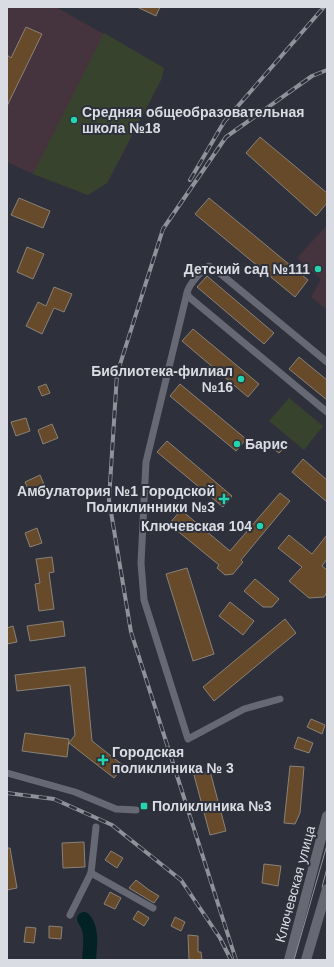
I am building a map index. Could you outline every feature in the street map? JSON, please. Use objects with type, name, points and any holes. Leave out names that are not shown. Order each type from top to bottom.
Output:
[{"type":"main road","name":"Ключевская улица","points":[[289,960],[327,816]]},
{"type":"main road","points":[[306,960],[327,889]]},
{"type":"street","points":[[280,699],[244,709],[188,739],[144,600],[141,563],[146,462],[188,289],[205,268],[209,266],[216,270],[327,362]]},
{"type":"street","points":[[187,293],[327,412]]},
{"type":"street","points":[[7,773],[75,792],[116,809],[136,810]]},
{"type":"street","points":[[70,915],[91,873],[96,827]]},
{"type":"street","points":[[91,873],[153,908]]},
{"type":"shaded area","name":"Средняя общеобразовательная школа №18","points":[[7,7],[56,7],[164,68],[162,78],[107,183],[88,195],[33,174],[7,162]]},
{"type":"shaded area","name":"Детский сад №111","points":[[327,225],[327,310],[311,297],[321,279],[297,258]]},
{"type":"green space","points":[[104,33],[164,68],[162,78],[107,183],[88,195],[33,174]]},
{"type":"green space","points":[[289,398],[323,426],[304,450],[269,421]]},
{"type":"building","points":[[137,7],[160,7],[156,16]]},
{"type":"building","points":[[26,27],[42,34],[7,106],[7,55],[11,58]]},
{"type":"building","points":[[260,137],[327,193],[327,203],[316,216],[246,153]]},
{"type":"building","points":[[19,198],[50,211],[43,228],[11,215]]},
{"type":"building","points":[[209,198],[308,280],[295,297],[195,214]]},
{"type":"building","points":[[27,247],[44,254],[33,279],[17,272]]},
{"type":"building","points":[[207,276],[274,333],[264,344],[197,287]]},
{"type":"building","points":[[54,287],[72,294],[64,312],[54,308],[42,334],[26,326],[38,302],[46,306]]},
{"type":"building","points":[[193,329],[259,384],[248,397],[182,341]]},
{"type":"building","points":[[299,357],[327,380],[327,400],[289,369]]},
{"type":"building","points":[[46,384],[50,393],[42,396],[38,387]]},
{"type":"building","points":[[180,384],[246,439],[236,451],[170,396]]},
{"type":"building","points":[[26,418],[30,431],[16,436],[11,422]]},
{"type":"building","points":[[52,424],[58,438],[43,444],[38,430]]},
{"type":"building","points":[[275,440],[284,448],[279,453],[270,446]]},
{"type":"building","points":[[167,441],[232,496],[223,507],[157,452]]},
{"type":"building","points":[[303,459],[327,480],[327,502],[292,472]]},
{"type":"building","points":[[40,475],[46,489],[31,496],[25,482]]},
{"type":"building","points":[[280,493],[290,501],[241,560],[243,562],[233,574],[225,575],[217,568],[219,565],[169,524],[181,510],[230,551]]},
{"type":"building","points":[[37,528],[42,543],[30,547],[25,533]]},
{"type":"building","points":[[289,535],[312,554],[327,535],[327,559],[322,566],[327,570],[327,592],[324,597],[309,598],[289,581],[302,567],[278,548]]},
{"type":"building","points":[[52,557],[54,572],[49,573],[54,609],[39,611],[35,584],[40,583],[36,559]]},
{"type":"building","points":[[187,568],[214,654],[193,661],[166,574]]},
{"type":"building","points":[[255,579],[279,599],[272,607],[263,607],[244,591]]},
{"type":"building","points":[[230,602],[254,621],[243,635],[219,616]]},
{"type":"building","points":[[285,619],[296,633],[214,701],[203,687]]},
{"type":"building","points":[[63,621],[65,636],[30,641],[27,626]]},
{"type":"building","points":[[13,626],[17,642],[7,644],[7,628]]},
{"type":"building","points":[[85,667],[92,741],[124,766],[114,778],[69,743],[75,735],[70,685],[17,691],[15,675]]},
{"type":"building","points":[[311,719],[325,725],[322,734],[307,727]]},
{"type":"building","points":[[25,733],[69,739],[67,757],[22,751]]},
{"type":"building","points":[[298,737],[313,743],[309,753],[294,748]]},
{"type":"building","points":[[290,766],[304,767],[300,813],[295,824],[284,823]]},
{"type":"building","points":[[210,771],[226,831],[210,835],[194,775]]},
{"type":"building","points":[[84,842],[85,867],[63,868],[62,843]]},
{"type":"building","points":[[7,848],[10,848],[17,888],[7,890]]},
{"type":"building","points":[[111,851],[123,858],[117,868],[105,860]]},
{"type":"building","points":[[264,864],[281,866],[278,886],[262,883]]},
{"type":"building","points":[[136,880],[159,896],[154,903],[129,888]]},
{"type":"building","points":[[110,892],[121,898],[115,909],[104,904]]},
{"type":"building","points":[[138,911],[149,918],[144,926],[133,919]]},
{"type":"building","points":[[175,917],[185,922],[181,931],[171,926]]},
{"type":"building","points":[[49,926],[62,927],[61,939],[49,938]]},
{"type":"building","points":[[26,927],[36,928],[34,943],[24,942]]},
{"type":"building","points":[[188,935],[198,936],[198,952],[201,952],[202,960],[189,960]]},
{"type":"waterway","points":[[84,919],[90,933],[89,960]]},
{"type":"tram line","points":[[294,960],[327,845]]},
{"type":"tram line","points":[[322,887],[327,868]]},
{"type":"railway","points":[[190,180],[224,122],[324,7]]},
{"type":"railway","points":[[236,960],[131,632],[109,500],[117,374],[163,229],[226,137],[312,76],[327,70]]},
{"type":"railway","points":[[7,793],[54,799],[112,825],[181,880],[220,938],[231,960]]},
{"type":"place","name":"Средняя общеобразовательная школа №18","points":[[74,120]]},
{"type":"place","name":"Детский сад №111","points":[[318,269]]},
{"type":"place","name":"Библиотека-филиал №16","points":[[241,379]]},
{"type":"place","name":"Барис","points":[[237,444]]},
{"type":"place","name":"Амбулатория №1 Городской Поликлинники №3","points":[[224,499]]},
{"type":"place","name":"Ключевская 104","points":[[260,526]]},
{"type":"place","name":"Городская поликлиника № 3","points":[[103,760]]},
{"type":"place","name":"Поликлиника №3","points":[[144,806]]}]
